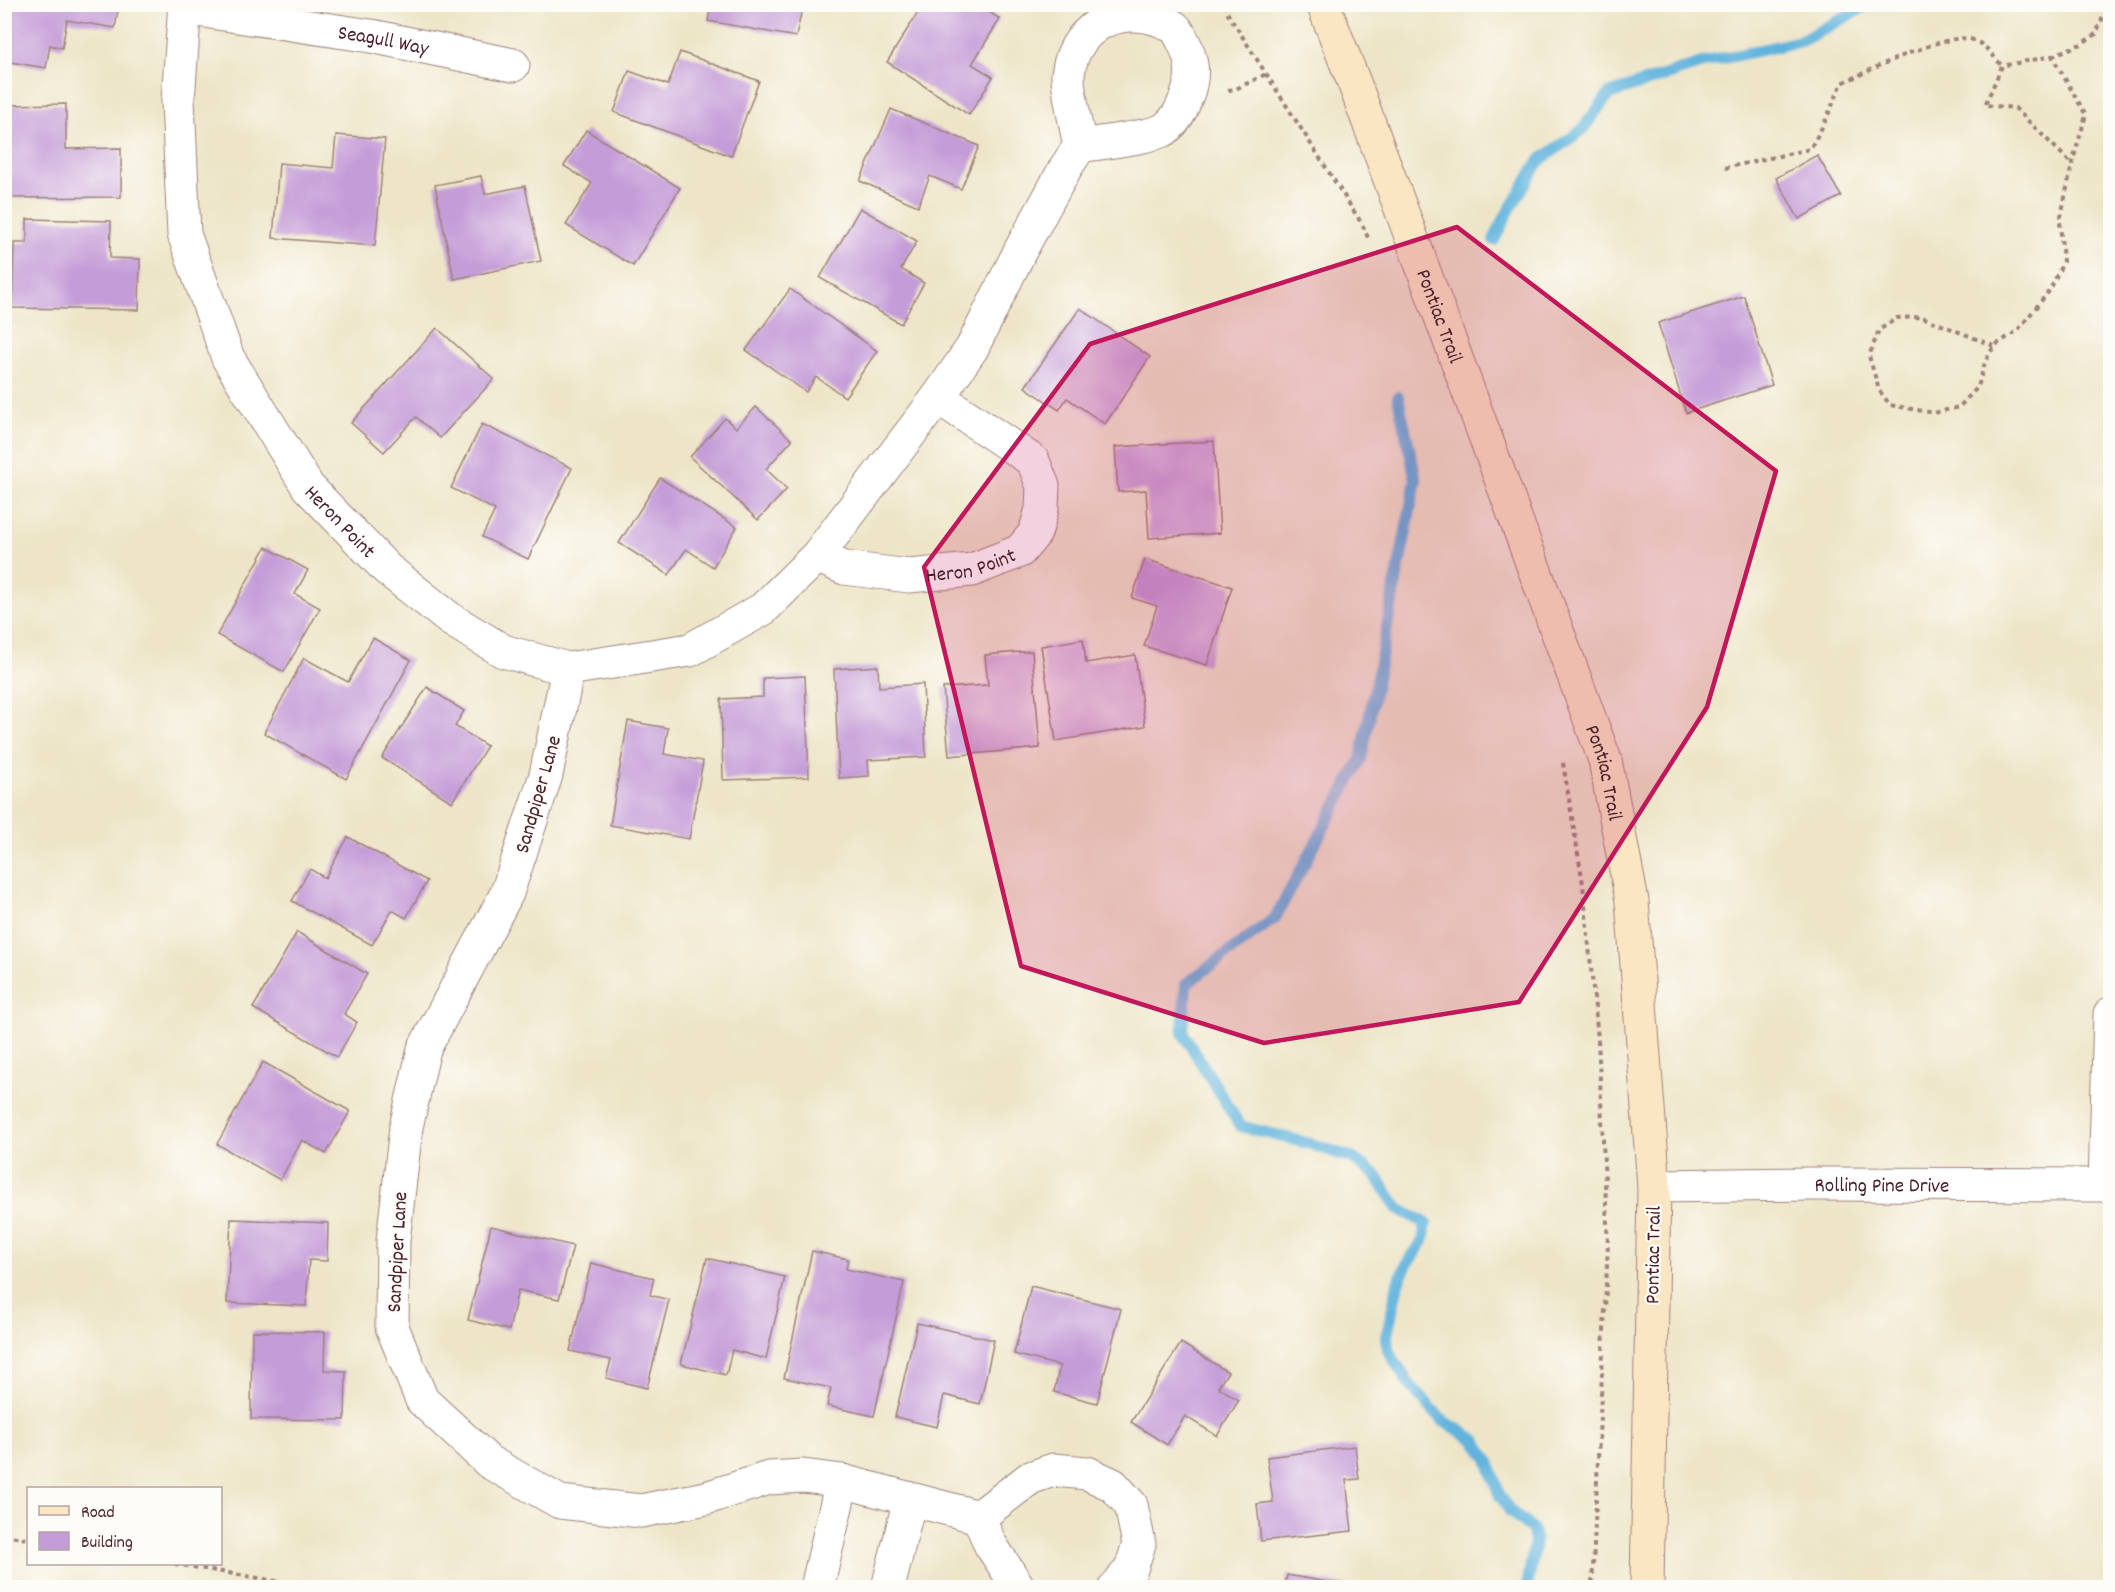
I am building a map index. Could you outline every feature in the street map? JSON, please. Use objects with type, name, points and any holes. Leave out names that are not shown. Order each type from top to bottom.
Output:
[{"type":"main road","name":"Pontiac Trail","points":[[1323,4],[1605,760],[1632,901],[1654,1186],[1647,1587]]},
{"type":"street","name":"Seagull Way","points":[[184,6],[371,36],[513,65]]},
{"type":"street","name":"Heron Point","points":[[184,6],[178,100],[183,234],[228,358],[308,487],[387,569],[450,619],[503,651],[568,669],[690,650],[763,609],[817,556],[938,397],[972,348],[1020,251],[1080,146]]},
{"type":"street","points":[[1130,12],[1151,16],[1176,28],[1191,57],[1191,85],[1180,114],[1164,130],[1080,146],[1068,75],[1075,50],[1086,31],[1112,15],[1130,12]]},
{"type":"street","name":"Heron Point","points":[[817,556],[844,568],[909,576],[972,570],[1020,551],[1035,533],[1042,509],[1043,486],[1033,461],[938,397]]},
{"type":"street","name":"Sandpiper Lane","points":[[568,669],[546,775],[507,893],[424,1049],[406,1127],[393,1241],[392,1327],[422,1401],[489,1462],[560,1502],[641,1512],[706,1498],[769,1478],[803,1476],[842,1481],[980,1517]]},
{"type":"street","points":[[2108,1185],[2110,1014]]},
{"type":"street","name":"Rolling Pine Drive","points":[[1654,1186],[2108,1185]]},
{"type":"street","points":[[1019,1587],[990,1544],[980,1517],[1030,1478],[1053,1470],[1087,1473],[1113,1485],[1131,1505],[1139,1544],[1131,1569],[1115,1587]]},
{"type":"street","points":[[817,1587],[842,1481]]},
{"type":"street","points":[[888,1587],[910,1499]]},
{"type":"path","points":[[1225,4],[1226,11],[1362,224],[1372,246]]},
{"type":"path","points":[[2002,66],[2052,56],[2081,44],[2096,34],[2102,19],[2110,8]]},
{"type":"path","points":[[1725,168],[1810,149],[1842,83],[1945,40],[1970,39],[1986,47],[2002,66]]},
{"type":"path","points":[[1994,346],[1922,317],[1897,318],[1879,330],[1869,356],[1879,390],[1890,405],[1934,413],[1959,408],[1978,387],[1985,362],[1994,346],[2017,331],[2050,290],[2062,262],[2060,221],[2072,164],[2086,115],[2052,56]]},
{"type":"path","points":[[2002,66],[1985,105],[2015,108],[2072,164]]},
{"type":"path","points":[[1562,754],[1583,884],[1598,1039],[1608,1244],[1592,1587]]},
{"type":"path","points":[[4,1535],[27,1539]]},
{"type":"path","points":[[187,1565],[318,1587]]},
{"type":"highlighted area","points":[[1457,227],[1776,471],[1707,707],[1519,1002],[1264,1043],[1021,966],[924,567],[1090,344]]},
{"type":"building","points":[[4,4],[119,4],[115,28],[67,20],[62,48],[50,45],[46,68],[4,61]]},
{"type":"building","points":[[711,4],[803,4],[796,37],[708,21]]},
{"type":"building","points":[[923,4],[977,4],[1000,19],[972,64],[993,77],[969,115],[887,62]]},
{"type":"building","points":[[680,52],[759,81],[731,156],[614,112],[629,71],[668,85]]},
{"type":"building","points":[[66,104],[66,149],[121,148],[121,197],[4,198],[4,105]]},
{"type":"building","points":[[891,109],[979,146],[961,189],[930,176],[918,206],[860,181]]},
{"type":"building","points":[[586,130],[680,188],[633,266],[566,225],[592,183],[564,166]]},
{"type":"building","points":[[336,135],[385,139],[375,246],[273,238],[279,163],[333,168]]},
{"type":"building","points":[[1817,155],[1841,196],[1799,219],[1776,178]]},
{"type":"building","points":[[481,176],[485,194],[525,186],[541,261],[454,279],[435,185]]},
{"type":"building","points":[[860,208],[917,241],[901,269],[924,283],[901,324],[820,278]]},
{"type":"building","points":[[27,219],[111,221],[110,258],[140,259],[139,310],[12,308],[14,243],[27,243]]},
{"type":"building","points":[[790,289],[877,351],[845,397],[816,377],[806,392],[746,350]]},
{"type":"building","points":[[1744,296],[1772,385],[1686,413],[1658,323]]},
{"type":"building","points":[[1080,308],[1150,357],[1105,424],[1067,398],[1059,410],[1025,387]]},
{"type":"building","points":[[437,328],[494,379],[440,438],[416,417],[384,452],[351,423]]},
{"type":"building","points":[[756,407],[792,440],[766,469],[787,489],[758,520],[690,457],[725,418],[736,428]]},
{"type":"building","points":[[482,424],[572,468],[528,559],[482,537],[495,510],[451,488]]},
{"type":"building","points":[[1214,441],[1220,533],[1149,538],[1146,490],[1118,492],[1115,447]]},
{"type":"building","points":[[660,478],[737,527],[713,567],[686,549],[669,575],[619,543]]},
{"type":"building","points":[[266,547],[308,570],[295,594],[320,608],[284,672],[217,635]]},
{"type":"building","points":[[1145,559],[1232,587],[1207,665],[1144,646],[1157,606],[1132,598]]},
{"type":"building","points":[[373,638],[411,660],[346,779],[264,733],[304,658],[348,682]]},
{"type":"building","points":[[1083,639],[1086,663],[1135,655],[1145,726],[1056,741],[1041,646]]},
{"type":"building","points":[[1032,651],[1040,748],[949,756],[943,688],[988,685],[985,655]]},
{"type":"building","points":[[878,666],[879,687],[923,684],[926,757],[868,760],[869,776],[839,778],[834,669]]},
{"type":"building","points":[[805,676],[809,777],[723,780],[721,699],[763,697],[763,678]]},
{"type":"building","points":[[427,687],[464,711],[455,726],[487,746],[452,802],[382,758]]},
{"type":"building","points":[[628,721],[668,728],[664,754],[703,761],[689,839],[610,825]]},
{"type":"building","points":[[348,837],[427,881],[406,918],[392,910],[372,945],[292,901],[310,869],[325,878]]},
{"type":"building","points":[[297,932],[367,974],[344,1014],[357,1022],[337,1057],[253,1008]]},
{"type":"building","points":[[263,1062],[350,1111],[326,1154],[302,1140],[280,1180],[217,1144]]},
{"type":"building","points":[[231,1219],[328,1223],[327,1261],[309,1260],[306,1306],[227,1303]]},
{"type":"building","points":[[491,1226],[573,1246],[559,1299],[518,1290],[509,1330],[468,1320]]},
{"type":"building","points":[[812,1251],[848,1259],[846,1269],[904,1282],[874,1416],[827,1406],[831,1388],[784,1378]]},
{"type":"building","points":[[707,1258],[785,1277],[766,1359],[732,1350],[726,1375],[681,1364]]},
{"type":"building","points":[[591,1263],[654,1278],[650,1295],[669,1300],[647,1388],[606,1378],[611,1360],[570,1351]]},
{"type":"building","points":[[1031,1286],[1121,1309],[1097,1403],[1054,1392],[1060,1366],[1014,1354]]},
{"type":"building","points":[[917,1323],[994,1340],[980,1404],[944,1395],[937,1427],[895,1417]]},
{"type":"building","points":[[252,1331],[325,1332],[324,1370],[346,1371],[345,1420],[251,1419]]},
{"type":"building","points":[[1181,1343],[1228,1372],[1218,1387],[1239,1400],[1217,1436],[1185,1416],[1167,1445],[1131,1422]]},
{"type":"building","points":[[1355,1446],[1359,1479],[1346,1480],[1352,1531],[1261,1541],[1257,1504],[1273,1502],[1267,1457]]},
{"type":"building","points":[[1287,1575],[1350,1586],[1350,1588],[1285,1588]]},
{"type":"waterway","points":[[1494,240],[1539,161],[1582,130],[1609,94],[1702,63],[1801,41],[1860,9],[1865,4]]},
{"type":"waterway","points":[[1398,397],[1416,480],[1361,759],[1275,918],[1186,984],[1183,1033],[1240,1126],[1314,1145],[1352,1158],[1375,1174],[1398,1209],[1426,1223],[1423,1241],[1407,1264],[1398,1283],[1387,1335],[1388,1350],[1408,1383],[1442,1420],[1474,1439],[1488,1459],[1499,1494],[1510,1511],[1533,1530],[1535,1542],[1527,1588]]}]
